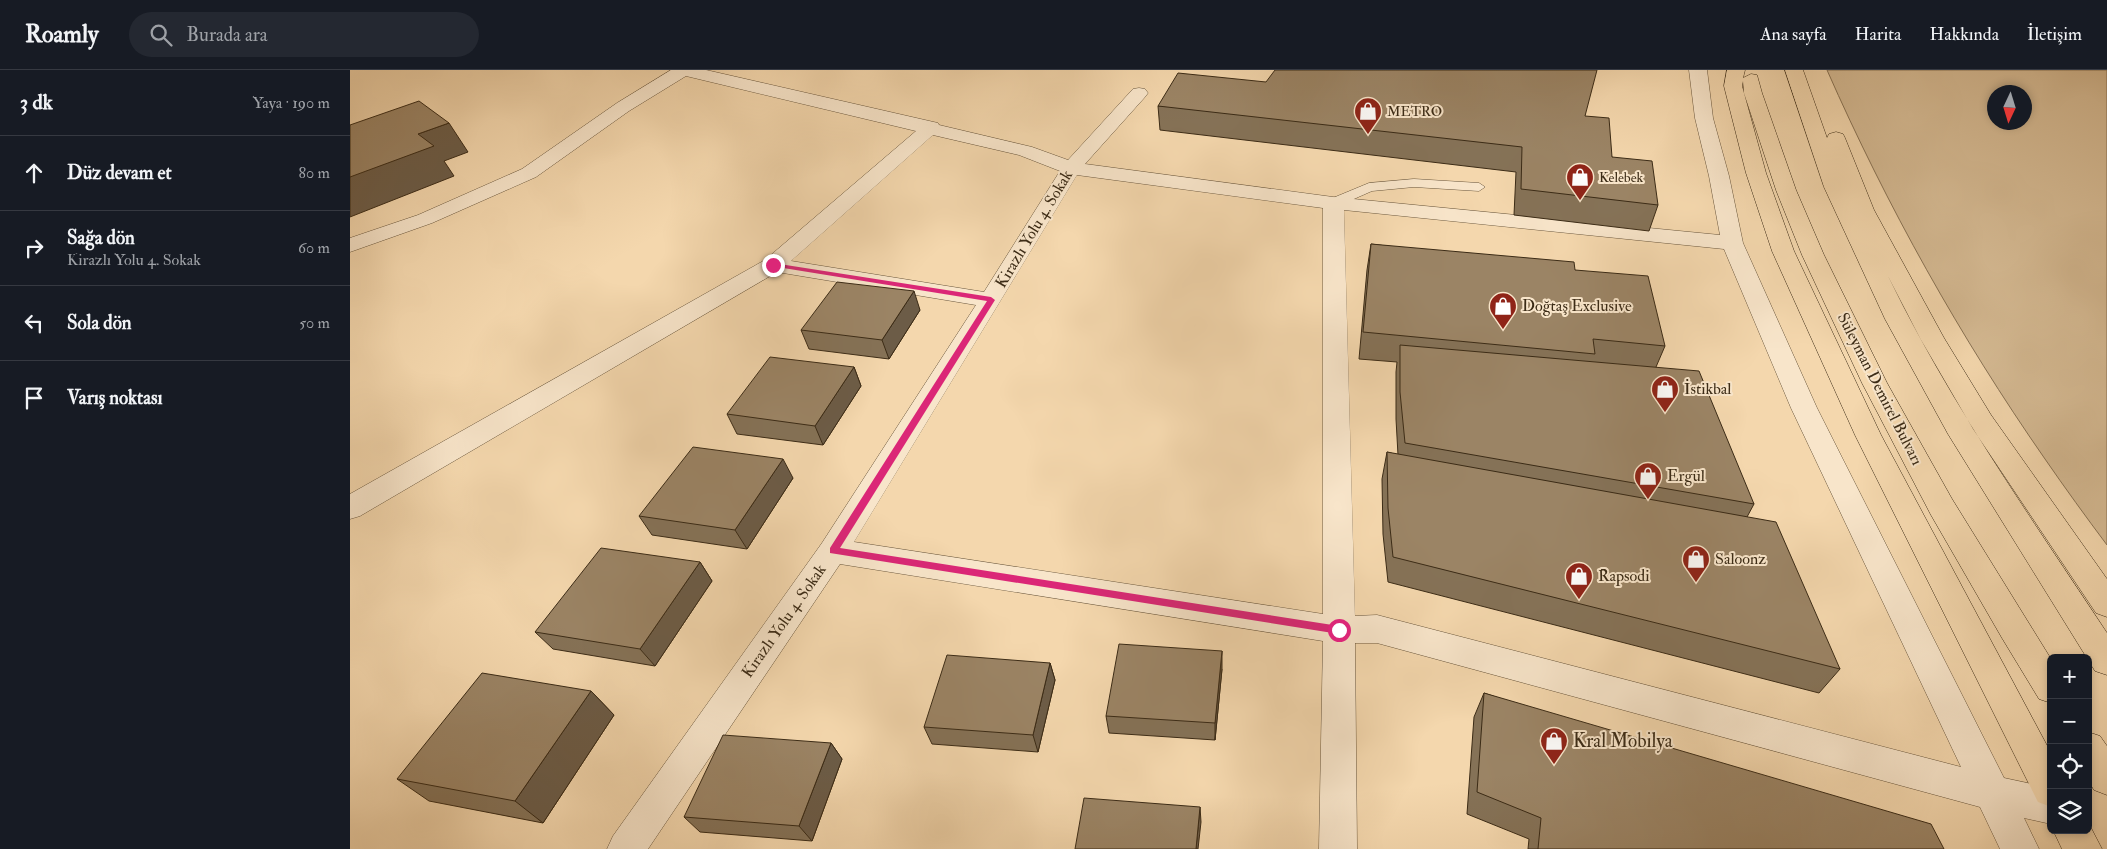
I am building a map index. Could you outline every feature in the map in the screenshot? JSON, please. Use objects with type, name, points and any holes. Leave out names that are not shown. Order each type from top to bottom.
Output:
[{"type":"highway","points":[[1736,70],[1733,86],[1756,173],[1783,251],[1868,435],[2050,789]]},
{"type":"highway","name":"Süleyman Demirel Bulvarı","points":[[1750,70],[1753,93],[1786,189],[1842,316],[1904,440],[1987,588],[2047,682]]},
{"type":"highway","points":[[1794,70],[1834,187],[1897,319],[1957,427],[2107,661]]},
{"type":"highway","points":[[1804,70],[1819,96],[1864,210],[1932,338],[1982,422],[2107,604]]},
{"type":"highway","points":[[2092,754],[2107,778]]},
{"type":"highway","points":[[2074,834],[2083,849]]},
{"type":"street","points":[[350,244],[426,219],[529,173],[623,107],[684,70],[1026,151],[1071,168],[1333,203],[1732,244]]},
{"type":"street","points":[[1698,70],[1704,118],[1719,176],[1732,244],[1804,408],[2020,849]]},
{"type":"street","name":"Kirazlı Yolu 4. Sokak","points":[[626,849],[834,551],[1071,168],[1139,93]]},
{"type":"street","points":[[350,508],[773,265],[931,127]]},
{"type":"street","points":[[1333,203],[1339,630],[1338,849]]},
{"type":"street","points":[[773,265],[991,300]]},
{"type":"street","points":[[834,551],[1339,630],[1377,629],[1993,793],[2047,805]]},
{"type":"lane","points":[[1333,203],[1369,187],[1414,183],[1479,187]]},
{"type":"shaded area","points":[[1827,70],[2107,70],[2107,545],[2060,481],[2014,413],[1954,318],[1874,171]]},
{"type":"building","points":[[1275,70],[1597,70],[1585,116],[1609,118],[1612,157],[1652,161],[1658,205],[1521,189],[1522,147],[1158,106],[1178,73],[1266,82]]},
{"type":"building","points":[[419,101],[449,123],[418,134],[434,146],[350,177],[350,125]]},
{"type":"building","name":"Doğtaş Exclusive","points":[[1371,244],[1574,262],[1575,270],[1648,276],[1665,346],[1593,339],[1595,354],[1363,332]]},
{"type":"building","points":[[837,282],[914,291],[882,340],[801,330]]},
{"type":"building","points":[[1400,345],[1699,371],[1754,504],[1405,443],[1400,392]]},
{"type":"building","points":[[770,357],[854,367],[815,426],[727,414]]},
{"type":"building","points":[[693,447],[783,459],[735,530],[639,516]]},
{"type":"building","points":[[1387,452],[1776,522],[1840,669],[1393,557],[1388,508]]},
{"type":"building","points":[[601,548],[700,562],[640,649],[535,632]]},
{"type":"building","points":[[1119,644],[1222,651],[1215,723],[1106,716]]},
{"type":"building","points":[[947,655],[1050,663],[1033,735],[924,727]]},
{"type":"building","points":[[482,673],[591,691],[515,801],[397,779]]},
{"type":"building","name":"Kral Mobilya","points":[[1484,693],[1931,824],[1944,849],[1538,849],[1541,818],[1477,792]]},
{"type":"building","points":[[723,735],[831,743],[799,826],[684,817]]},
{"type":"building","points":[[1084,798],[1200,807],[1196,849],[1075,849]]},
{"type":"place","name":"METRO","points":[[1368,135]]},
{"type":"place","name":"Kelebek","points":[[1580,201]]},
{"type":"place","name":"Doğtaş Exclusive","points":[[1503,330]]},
{"type":"place","name":"İstikbal","points":[[1665,413]]},
{"type":"place","name":"Ergül","points":[[1648,500]]},
{"type":"place","name":"Saloonz","points":[[1696,583]]},
{"type":"place","name":"Rapsodi","points":[[1579,600]]},
{"type":"place","name":"Kral Mobilya","points":[[1554,765]]},
{"type":"route","points":[[773,265],[991,300],[834,551],[1339,630]]}]
